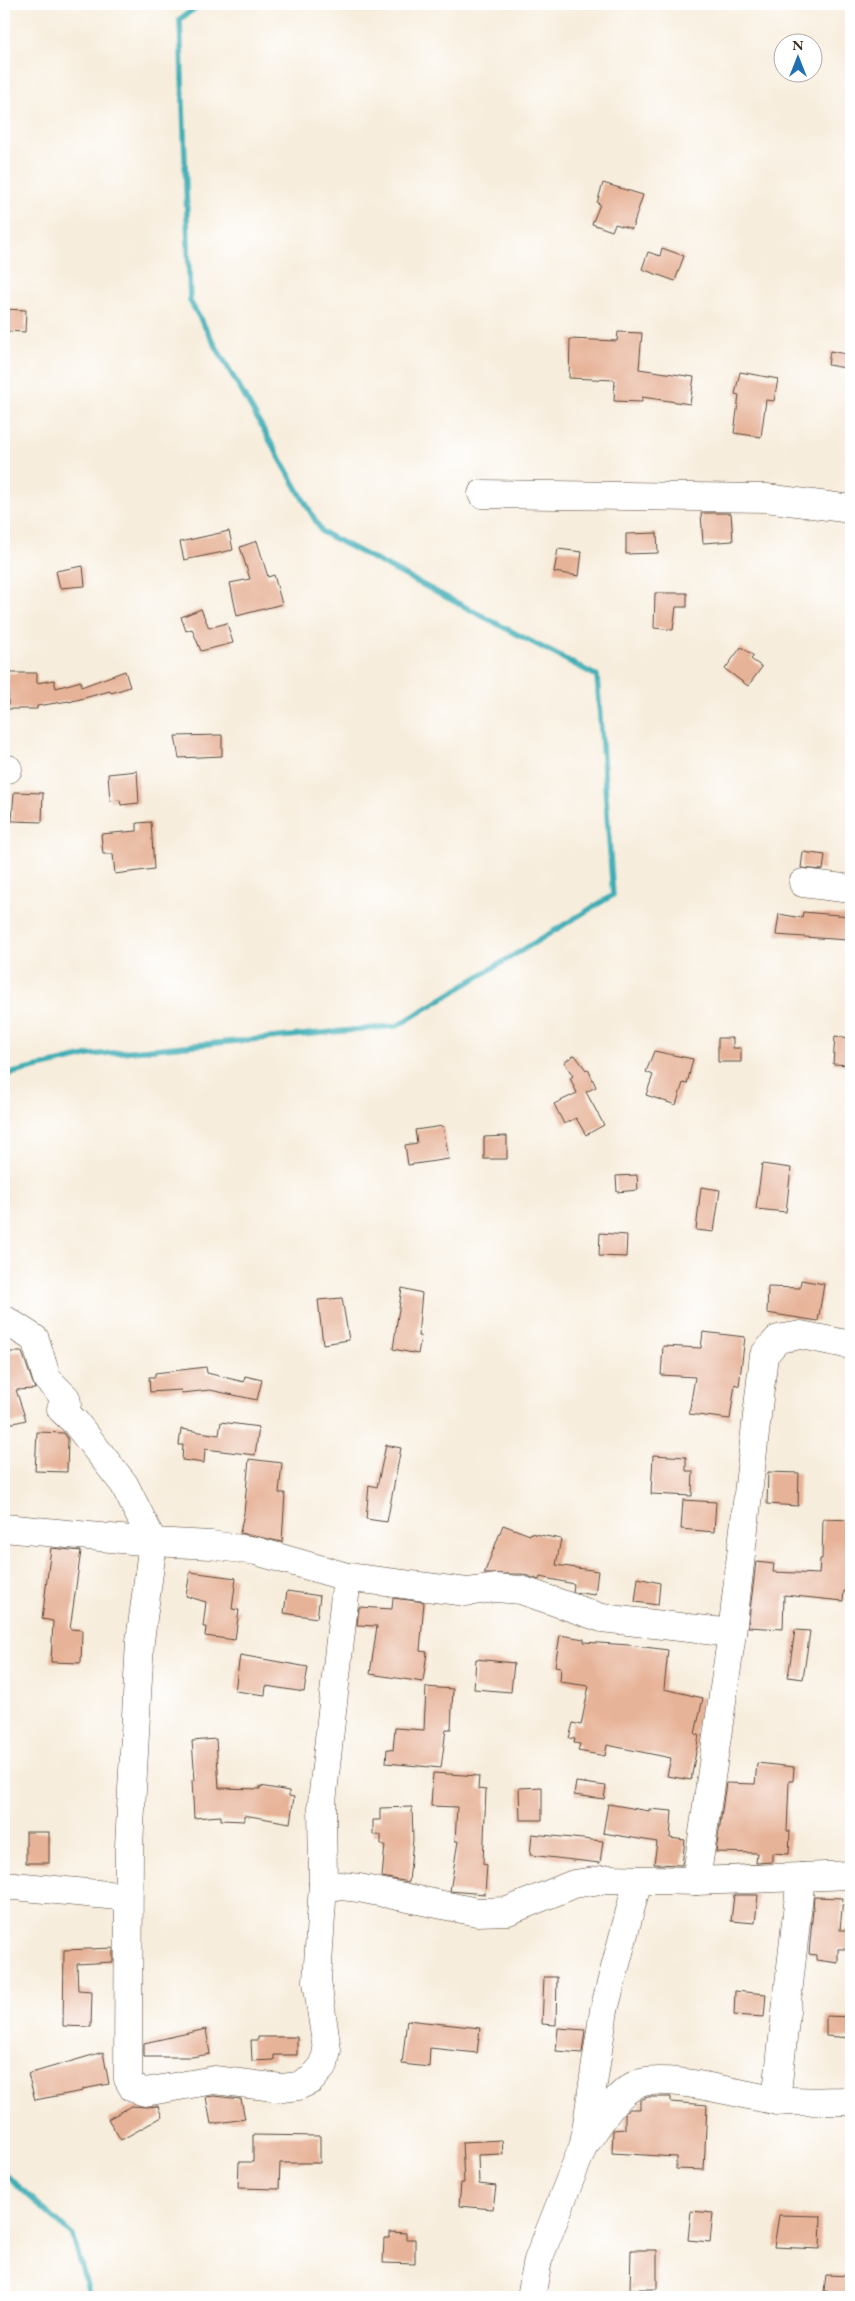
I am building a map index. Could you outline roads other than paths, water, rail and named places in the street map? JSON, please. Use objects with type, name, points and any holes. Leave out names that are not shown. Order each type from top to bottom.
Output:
[{"type":"street","points":[[482,494],[766,498],[851,509]]},
{"type":"street","points":[[803,883],[851,889]]},
{"type":"street","points":[[4,1319],[36,1339],[47,1379],[66,1398],[67,1403],[61,1409],[75,1422],[124,1484],[153,1542],[140,1642],[128,1846],[127,2050],[128,2079],[133,2088],[145,2092],[214,2080],[282,2088],[298,2086],[311,2080],[324,2065],[327,2050],[317,1982],[323,1884],[322,1802],[347,1577]]},
{"type":"street","points":[[696,1881],[732,1633],[764,1355],[778,1338],[801,1335],[851,1344]]},
{"type":"street","points":[[4,1528],[175,1545],[211,1545],[256,1551],[347,1577],[467,1592],[496,1588],[521,1590],[602,1618],[732,1633]]},
{"type":"street","points":[[323,1884],[359,1888],[477,1912],[508,1911],[574,1884],[608,1879],[696,1881],[851,1876]]},
{"type":"street","points":[[776,2101],[801,1877]]},
{"type":"street","points":[[531,2297],[538,2260],[584,2144],[604,2010],[638,1880]]},
{"type":"street","points":[[4,1885],[128,1897]]},
{"type":"street","points":[[584,2144],[618,2099],[633,2086],[651,2081],[675,2082],[776,2101],[851,2101]]},
{"type":"waterway","points":[[4,1075],[90,1055],[397,1026],[613,895],[597,676],[322,532],[190,301],[180,19],[201,4]]},
{"type":"waterway","points":[[4,2173],[73,2236],[90,2297]]}]
